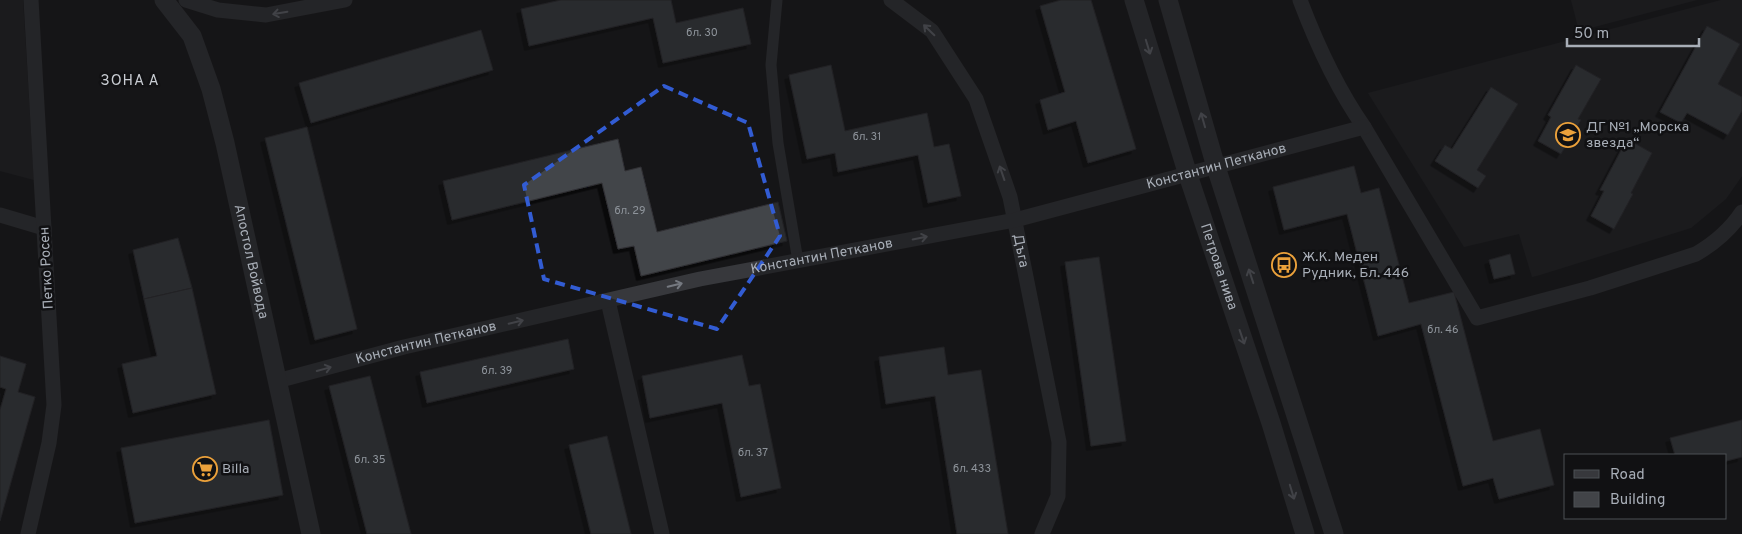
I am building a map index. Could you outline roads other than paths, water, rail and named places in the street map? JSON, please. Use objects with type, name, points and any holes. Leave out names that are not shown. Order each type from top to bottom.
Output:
[{"type":"street","name":"Петко Росен","points":[[28,534],[49,443],[54,405],[31,0]]},
{"type":"street","name":"Апостол Войвода","points":[[164,0],[192,36],[211,89],[225,143],[311,534]]},
{"type":"street","points":[[186,0],[218,10],[266,15],[345,0]]},
{"type":"street","points":[[777,0],[771,65],[778,143],[798,261]]},
{"type":"street","name":"Дъга","points":[[891,0],[932,31],[976,99],[1010,197],[1059,442],[1058,496],[1042,534]]},
{"type":"street","name":"Петрова нива","points":[[1134,0],[1188,175],[1268,414],[1305,534]]},
{"type":"street","name":"Петрова нива","points":[[1168,0],[1216,167],[1334,534]]},
{"type":"street","points":[[1300,0],[1320,51],[1345,100],[1364,126],[1477,318],[1510,311],[1696,254],[1712,245],[1734,224],[1742,212]]},
{"type":"street","name":"Константин Петканов","points":[[277,381],[404,347],[700,279],[1015,220],[1188,175],[1364,126]]},
{"type":"street","points":[[0,215],[44,228]]},
{"type":"street","points":[[608,301],[662,534]]},
{"type":"place","name":"ДГ №1 „Морска звезда“","points":[[1568,135]]},
{"type":"place","name":"Ж.К. Меден Рудник, Бл. 446","points":[[1284,265]]},
{"type":"place","name":"Billa","points":[[205,469]]},
{"type":"district","name":"ЗОНА А","points":[[130,81]]}]
